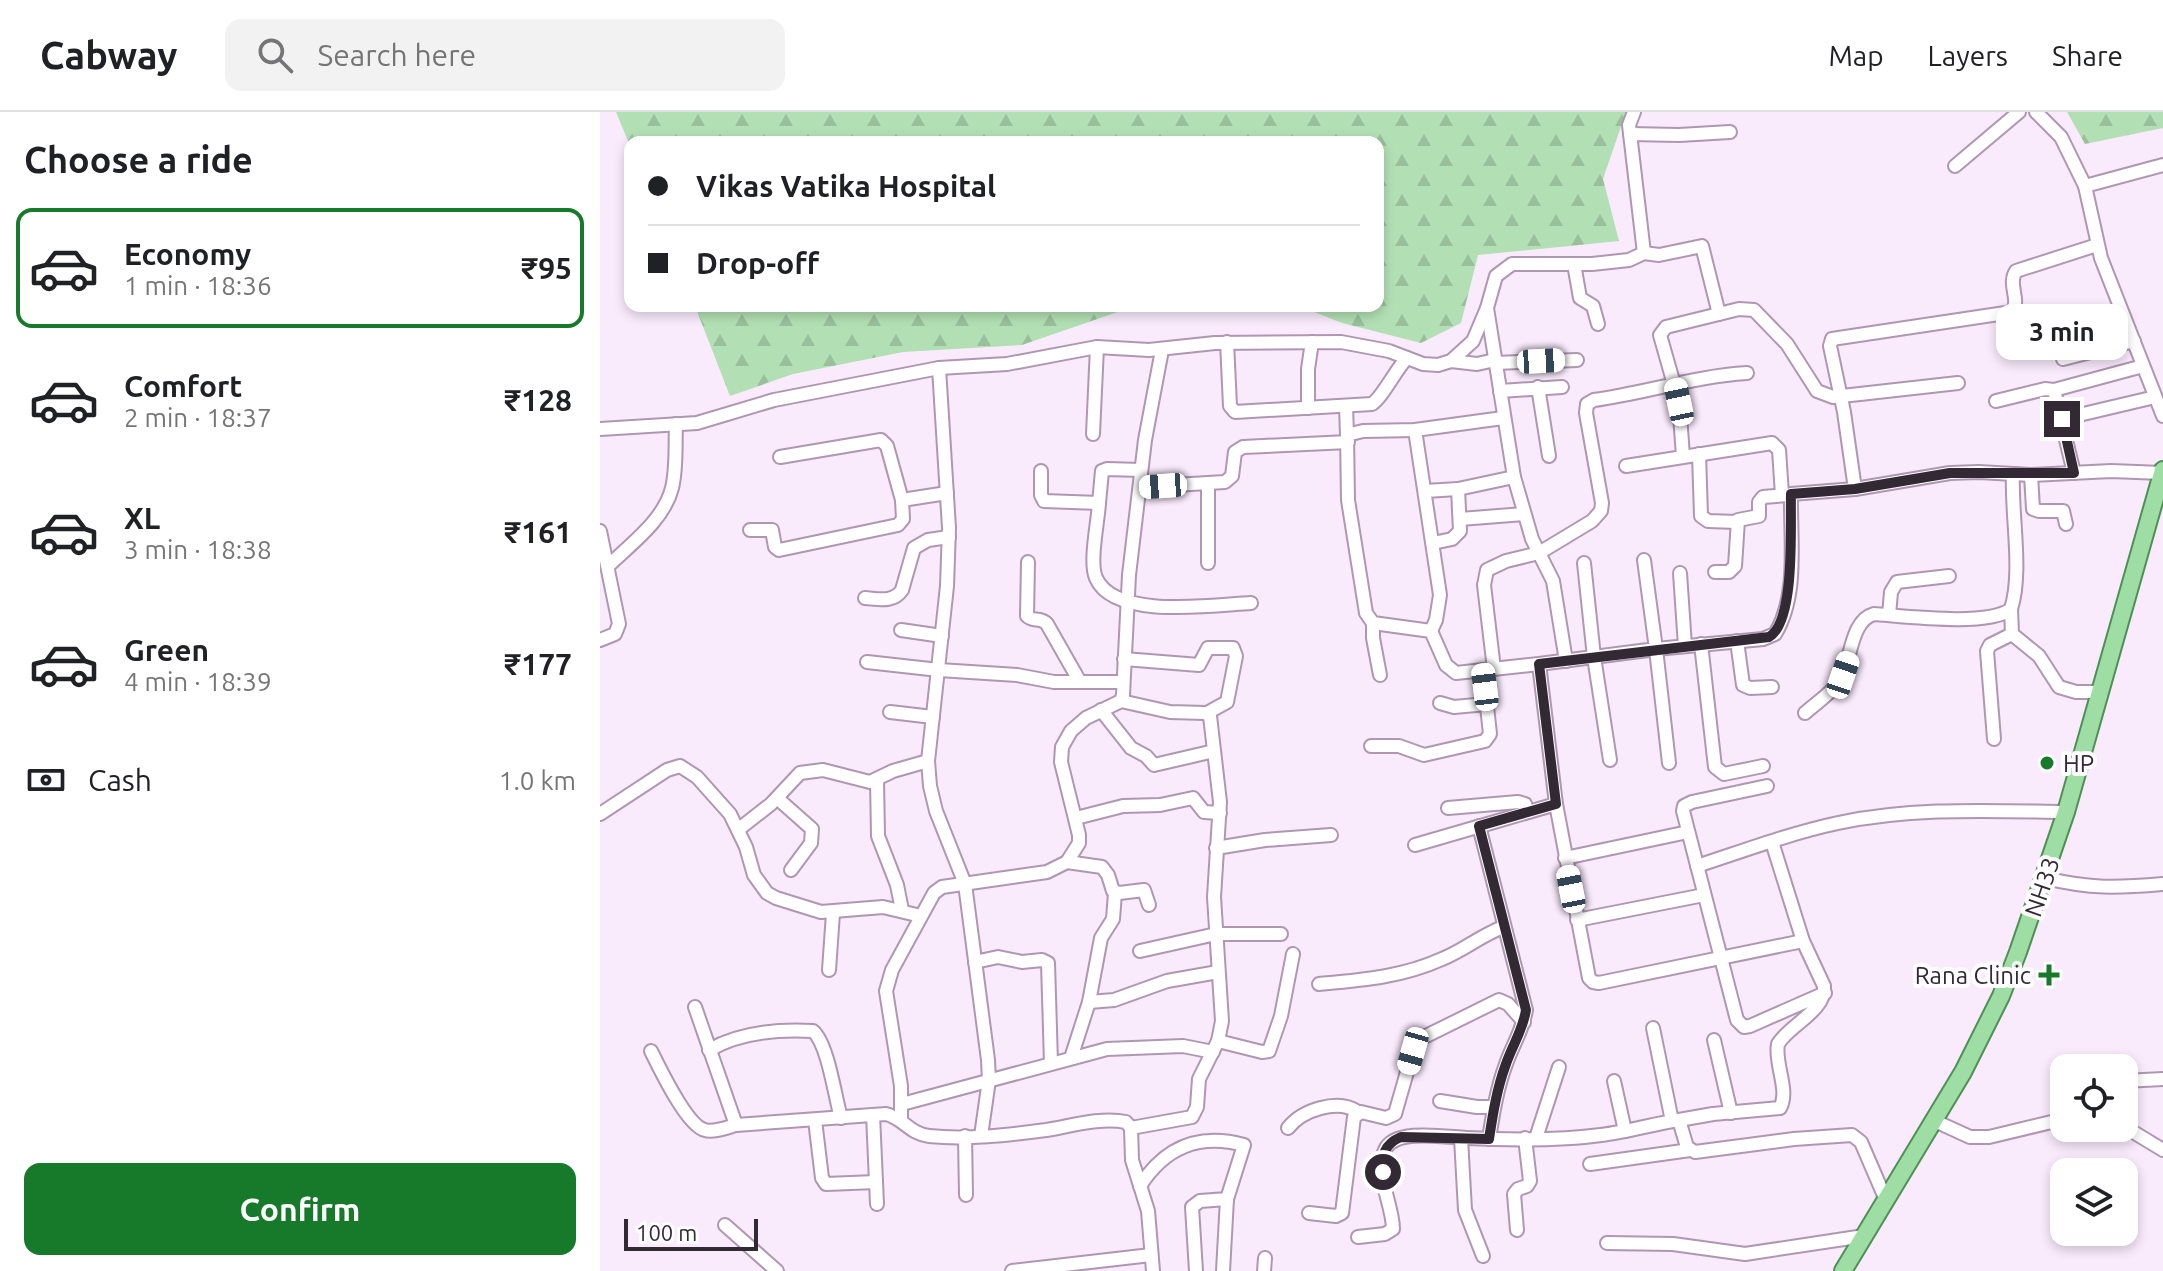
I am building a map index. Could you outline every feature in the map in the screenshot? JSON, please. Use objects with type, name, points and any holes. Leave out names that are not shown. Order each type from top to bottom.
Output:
[{"type":"main road","name":"NH33","points":[[1843,1271],[1935,1121],[2001,996],[2066,812],[2163,471]]},
{"type":"street","points":[[1634,112],[1630,119],[1630,134],[1644,253]]},
{"type":"street","points":[[1955,166],[2019,112]]},
{"type":"street","points":[[2036,112],[2061,137],[2085,186],[2097,245],[2163,416]]},
{"type":"street","points":[[1630,134],[1730,132]]},
{"type":"street","points":[[2085,186],[2163,165]]},
{"type":"street","points":[[1855,489],[1830,346],[1835,337],[2012,312],[2016,305],[2012,282],[2016,271],[2097,245]]},
{"type":"street","points":[[1451,361],[1473,341],[1492,287],[1503,269],[1524,263],[1574,264],[1629,260],[1644,253],[1659,255],[1702,246],[1719,314]]},
{"type":"street","points":[[1574,264],[1580,298],[1593,306],[1598,324]]},
{"type":"street","points":[[1487,308],[1514,477],[1524,514],[1553,581],[1566,661]]},
{"type":"street","points":[[1683,456],[1676,385],[1661,331],[1666,327],[1739,309],[1754,310],[1787,344],[1823,396],[1841,397],[1958,383]]},
{"type":"street","points":[[2063,359],[2134,341]]},
{"type":"street","points":[[1227,342],[1232,410],[1235,412],[1372,404],[1378,401],[1407,358]]},
{"type":"street","points":[[600,429],[697,423],[774,400],[939,368],[1007,364],[1097,347],[1162,350],[1191,344],[1227,342],[1312,342],[1368,346],[1423,364],[1577,360]]},
{"type":"street","points":[[1308,408],[1312,342]]},
{"type":"street","points":[[1093,434],[1097,347]]},
{"type":"street","points":[[1121,701],[1141,470],[1162,350]]},
{"type":"street","points":[[1996,401],[2045,389],[2054,390],[2143,366]]},
{"type":"street","points":[[939,368],[949,537],[939,670],[928,761],[936,811],[965,884],[989,1080],[981,1136]]},
{"type":"street","points":[[1371,746],[1399,746],[1424,755],[1485,741],[1490,734],[1484,577],[1495,564],[1539,553],[1592,521],[1601,511],[1587,404],[1713,375],[1747,373]]},
{"type":"street","points":[[1538,387],[1549,456]]},
{"type":"street","points":[[1500,391],[1562,387]]},
{"type":"street","points":[[2054,390],[2074,473]]},
{"type":"street","points":[[2062,419],[2155,397]]},
{"type":"street","points":[[1346,406],[1348,500],[1366,613],[1373,623],[1380,675]]},
{"type":"street","points":[[1140,487],[1230,479],[1232,457],[1243,447],[1348,438],[1363,431],[1415,430],[1503,418]]},
{"type":"street","points":[[608,566],[665,506],[672,488],[676,424]]},
{"type":"street","points":[[1415,430],[1440,595],[1431,631]]},
{"type":"street","points":[[750,530],[772,530],[775,547],[779,550],[898,525],[903,519],[902,500],[887,446],[881,440],[780,457]]},
{"type":"street","points":[[1431,631],[1451,671],[1462,674],[1769,637],[1779,628],[1791,574],[1787,495],[1779,450],[1775,444],[1626,466]]},
{"type":"street","points":[[1699,454],[1701,516],[1708,521],[1737,522],[1759,516],[1759,502],[1763,497],[1855,489],[1950,473],[2031,475],[2163,471]]},
{"type":"street","points":[[1141,470],[1102,471],[1094,569],[1096,577],[1110,593],[1151,607],[1251,603]]},
{"type":"street","points":[[1041,471],[1044,501],[1099,503]]},
{"type":"street","points":[[2013,474],[2012,511],[2016,543],[2012,634],[2039,656],[2059,687],[2076,692],[2100,692]]},
{"type":"street","points":[[2031,475],[2033,509],[2063,511],[2066,524]]},
{"type":"street","points":[[1425,491],[1458,489],[1514,477]]},
{"type":"street","points":[[1208,483],[1208,563]]},
{"type":"street","points":[[1433,543],[1458,536],[1458,489]]},
{"type":"street","points":[[902,500],[947,493]]},
{"type":"street","points":[[1460,519],[1524,514]]},
{"type":"street","points":[[1715,572],[1729,572],[1735,566],[1737,522]]},
{"type":"street","points":[[600,531],[619,624],[615,634],[600,640]]},
{"type":"street","points":[[865,598],[884,600],[898,596],[914,548],[928,540],[949,537]]},
{"type":"street","points":[[1644,560],[1669,763]]},
{"type":"street","points":[[1028,562],[1027,616],[1041,619],[1047,624],[1080,682]]},
{"type":"street","points":[[1584,563],[1610,760]]},
{"type":"street","points":[[1680,573],[1685,646]]},
{"type":"street","points":[[1889,615],[1891,592],[1897,582],[1949,576]]},
{"type":"street","points":[[1805,713],[1837,685],[1863,619],[1874,614],[1979,618],[2000,615],[2011,609]]},
{"type":"street","points":[[1373,623],[1431,631]]},
{"type":"street","points":[[901,630],[942,636]]},
{"type":"street","points":[[1994,739],[1987,651],[1990,645],[2012,634]]},
{"type":"street","points":[[1737,641],[1743,685],[1750,688],[1772,687]]},
{"type":"street","points":[[1701,644],[1715,767],[1724,774],[1763,766]]},
{"type":"street","points":[[901,1120],[902,1104],[886,991],[892,970],[934,893],[942,887],[1047,872],[1067,862],[1079,843],[1076,818],[1063,771],[1062,747],[1071,731],[1086,718],[1121,701],[1170,712],[1207,713],[1227,702],[1236,656],[1233,648],[1208,648],[1199,665],[1124,659]]},
{"type":"street","points":[[867,662],[1017,675],[1054,682],[1123,682]]},
{"type":"street","points":[[1539,664],[1565,858],[1588,973],[1593,982],[1803,941]]},
{"type":"street","points":[[1440,703],[1454,707],[1487,704]]},
{"type":"street","points":[[1101,710],[1131,748],[1146,756],[1154,765],[1214,751]]},
{"type":"street","points":[[890,712],[933,717]]},
{"type":"street","points":[[1131,1128],[1185,1120],[1195,1113],[1199,1079],[1215,1046],[1222,1021],[1216,934],[1216,848],[1220,813],[1211,719],[1207,713]]},
{"type":"street","points":[[739,829],[777,798],[791,780],[810,770],[836,773],[865,782],[928,761]]},
{"type":"street","points":[[600,814],[667,770],[680,766],[697,777],[723,804],[739,829],[754,875],[767,893],[802,907],[833,913],[883,907],[921,916]]},
{"type":"street","points":[[877,780],[878,836],[897,885],[902,910]]},
{"type":"street","points":[[1767,786],[1687,804],[1683,811],[1737,1020],[1744,1027],[1825,993]]},
{"type":"street","points":[[777,798],[812,829],[811,843],[791,870]]},
{"type":"street","points":[[1076,818],[1123,806],[1160,805],[1193,798],[1204,812],[1220,813]]},
{"type":"street","points":[[1448,808],[1518,802],[1525,804],[1528,812]]},
{"type":"street","points":[[1415,845],[1556,804]]},
{"type":"street","points":[[1697,866],[1837,823],[1914,811],[2066,812]]},
{"type":"street","points":[[1479,826],[1523,997],[1524,1022],[1506,1062],[1489,1139]]},
{"type":"street","points":[[1565,858],[1688,832]]},
{"type":"street","points":[[1216,848],[1265,840],[1331,835]]},
{"type":"street","points":[[1358,1237],[1385,1234],[1393,1229],[1382,1160],[1385,1148],[1392,1140],[1412,1136],[1576,1138],[1676,1120],[1777,1109],[1783,1105],[1778,1044],[1825,993],[1803,941],[1772,842]]},
{"type":"street","points":[[1067,862],[1102,867],[1115,893],[1113,919],[1101,938],[1089,1002],[1071,1058]]},
{"type":"street","points":[[2045,878],[2082,887],[2163,884]]},
{"type":"street","points":[[1115,893],[1144,890],[1149,905]]},
{"type":"street","points":[[1577,920],[1704,895]]},
{"type":"street","points":[[829,970],[833,913]]},
{"type":"street","points":[[1319,984],[1375,979],[1408,972],[1457,953],[1480,936],[1503,927]]},
{"type":"street","points":[[1140,951],[1216,934],[1281,934]]},
{"type":"street","points":[[902,1104],[1107,1049],[1149,1045],[1269,1051],[1281,1016],[1293,954]]},
{"type":"street","points":[[975,962],[998,957],[1048,963],[1051,1063]]},
{"type":"street","points":[[1089,1002],[1114,1000],[1167,981],[1218,972]]},
{"type":"street","points":[[1288,1128],[1295,1119],[1310,1112],[1344,1106],[1386,1118],[1395,1114],[1413,1051],[1422,1038],[1499,1000],[1508,1004],[1524,1022]]},
{"type":"street","points":[[695,1007],[736,1125]]},
{"type":"street","points":[[1653,1028],[1676,1120],[1690,1150]]},
{"type":"street","points":[[709,1050],[750,1034],[813,1031],[823,1049],[841,1118]]},
{"type":"street","points":[[1714,1040],[1731,1113]]},
{"type":"street","points":[[651,1051],[669,1087],[698,1126],[707,1131],[736,1125],[886,1114],[901,1120],[915,1133],[926,1136],[981,1136],[1104,1121],[1126,1122],[1131,1128],[1132,1160],[1148,1211],[1153,1271]]},
{"type":"street","points":[[1517,1230],[1514,1194],[1530,1181],[1530,1138],[1559,1067]]},
{"type":"street","points":[[2138,1080],[2163,1079]]},
{"type":"street","points":[[1614,1081],[1625,1131]]},
{"type":"street","points":[[1440,1101],[1494,1107]]},
{"type":"street","points":[[1309,1213],[1336,1216],[1344,1210],[1354,1117],[1358,1112]]},
{"type":"street","points":[[873,1115],[877,1204]]},
{"type":"street","points":[[815,1120],[822,1178],[826,1184],[876,1182]]},
{"type":"street","points":[[1185,1120],[1192,1144]]},
{"type":"street","points":[[1935,1121],[1970,1137],[1989,1137],[2050,1122]]},
{"type":"street","points":[[1590,1164],[1690,1150],[1852,1135],[1861,1142],[1886,1200]]},
{"type":"street","points":[[2138,1135],[2163,1150]]},
{"type":"street","points":[[965,1136],[966,1195]]},
{"type":"street","points":[[1461,1138],[1465,1210],[1483,1256]]},
{"type":"street","points":[[1140,1186],[1159,1160],[1181,1147],[1192,1144],[1244,1145],[1245,1150],[1227,1199],[1223,1271]]},
{"type":"street","points":[[1196,1271],[1192,1207],[1200,1201],[1227,1199]]},
{"type":"street","points":[[725,1225],[777,1271]]},
{"type":"street","points":[[1607,1243],[1673,1244],[1745,1254],[1864,1236]]},
{"type":"street","points":[[1012,1271],[1151,1255]]},
{"type":"green space","points":[[616,112],[1626,112],[1603,179],[1619,241],[1478,255],[1461,323],[1421,343],[1342,323],[1314,312],[1384,312],[1384,136],[626,136]]},
{"type":"green space","points":[[2067,112],[2163,112],[2163,128],[2085,144]]},
{"type":"green space","points":[[697,312],[1118,312],[1022,345],[903,352],[793,374],[730,396]]},
{"type":"place","name":"HP","points":[[2047,763]]},
{"type":"place","name":"Rana Clinic","points":[[2049,975]]},
{"type":"route","points":[[1383,1172],[1385,1148],[1392,1140],[1401,1137],[1489,1139],[1498,1088],[1526,1010],[1479,826],[1556,804],[1539,664],[1769,637],[1779,628],[1788,595],[1791,494],[1855,489],[1950,473],[2074,473],[2062,419]]}]
